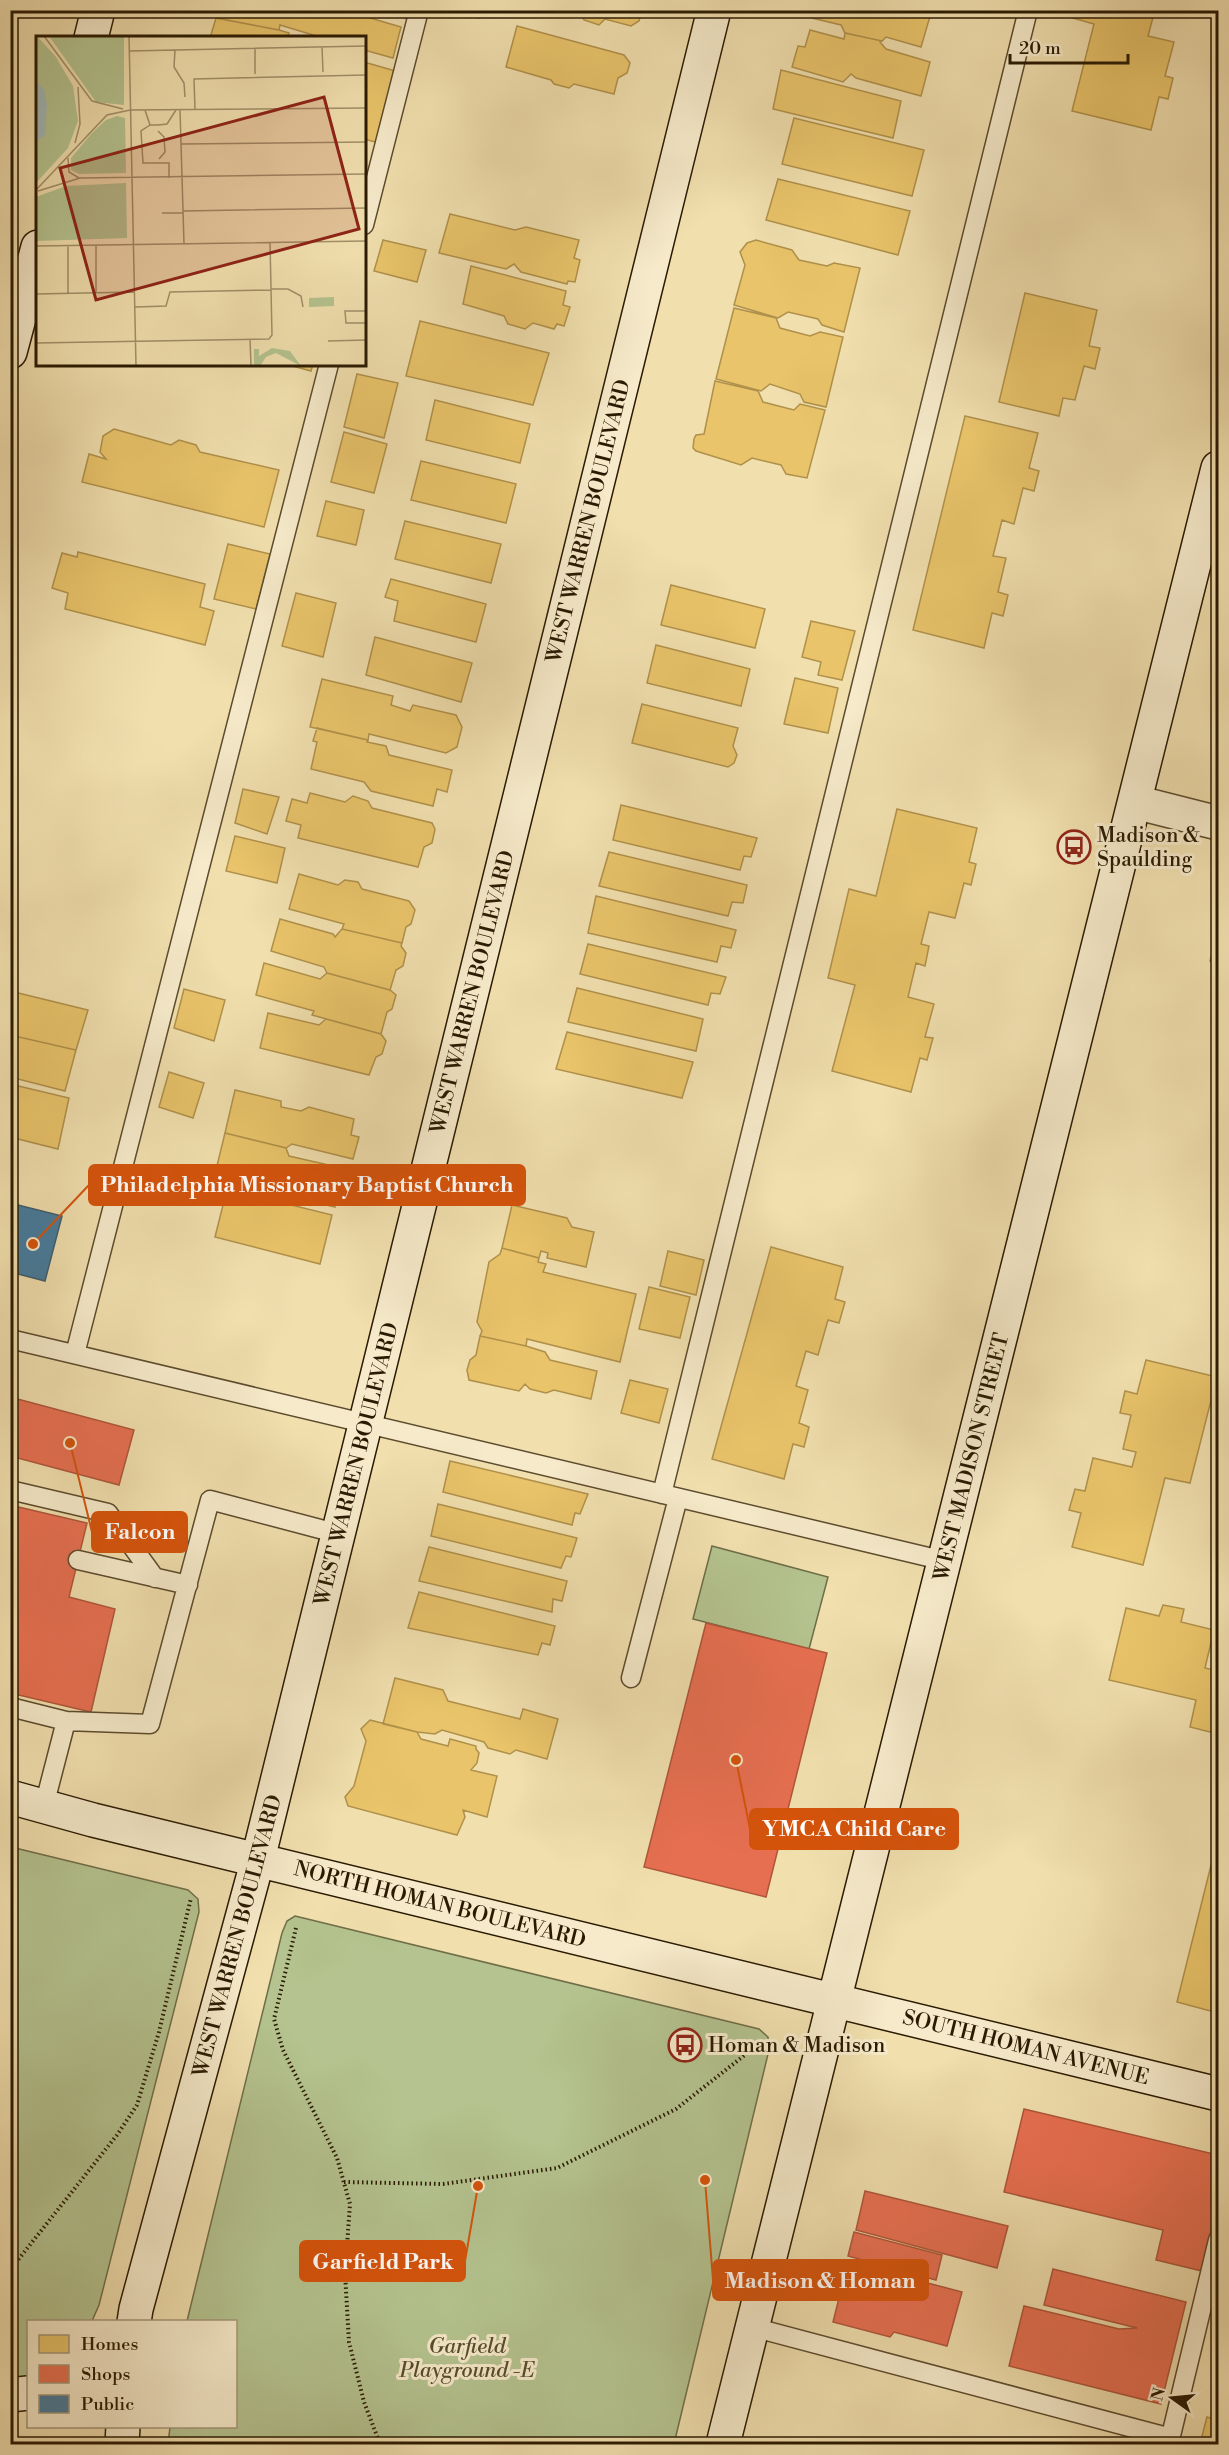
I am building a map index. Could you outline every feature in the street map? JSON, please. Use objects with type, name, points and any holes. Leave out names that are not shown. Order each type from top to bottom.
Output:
[{"type":"street","points":[[92,36],[98,10]]},
{"type":"street","name":"WEST WARREN BOULEVARD","points":[[132,2318],[258,1859],[714,10]]},
{"type":"street","points":[[10,352],[36,254]]},
{"type":"street","name":"WEST MADISON STREET","points":[[723,2445],[1218,468]]},
{"type":"street","points":[[1135,802],[1218,823]]},
{"type":"street","name":"NORTH HOMAN BOULEVARD","points":[[10,1797],[834,2001]]},
{"type":"street","name":"SOUTH HOMAN AVENUE","points":[[834,2001],[1218,2094]]},
{"type":"street","points":[[10,2395],[27,2393]]},
{"type":"street","points":[[122,2445],[123,2428]]},
{"type":"lane","points":[[366,217],[419,10]]},
{"type":"lane","points":[[631,1678],[670,1496],[1028,10]]},
{"type":"lane","points":[[75,1354],[328,366]]},
{"type":"lane","points":[[10,1339],[945,1561]]},
{"type":"lane","points":[[10,1490],[108,1513],[155,1578]]},
{"type":"lane","points":[[20,1705],[66,1720],[150,1724],[210,1500],[339,1534]]},
{"type":"lane","points":[[78,1560],[188,1585]]},
{"type":"lane","points":[[44,1806],[66,1720]]},
{"type":"lane","points":[[752,2327],[1170,2441],[1218,2240]]},
{"type":"path","points":[[10,2270],[117,2135],[137,2105],[159,2032],[190,1898]]},
{"type":"path","points":[[296,1928],[274,2019],[283,2050],[337,2158],[350,2204],[345,2273],[349,2343],[364,2402],[380,2445]]},
{"type":"path","points":[[344,2182],[443,2184],[557,2168],[676,2109],[755,2047]]},
{"type":"green space","points":[[712,1546],[828,1577],[809,1649],[693,1619]]},
{"type":"green space","points":[[11,1847],[188,1890],[198,1899],[199,1912],[99,2305],[92,2320],[27,2320],[27,2377],[11,2378]]},
{"type":"green space","name":"Garfield Playground -E","points":[[295,1916],[759,2029],[768,2037],[769,2050],[674,2444],[168,2444],[170,2428],[237,2428],[237,2320],[187,2320],[282,1933],[287,1921]]},
{"type":"building: Homes","points":[[343,10],[401,27],[393,58],[366,51],[366,36],[316,36],[280,25],[279,30],[216,18],[211,11]]},
{"type":"building: Homes","points":[[378,10],[413,10],[412,20]]},
{"type":"building: Homes","points":[[451,10],[480,10],[479,18]]},
{"type":"building: Homes","points":[[576,10],[642,10],[639,21],[631,26],[605,19],[599,25],[584,20],[580,12]]},
{"type":"building: Homes","points":[[807,10],[923,10],[931,13],[921,47],[886,37],[882,41],[845,33],[841,25],[812,18]]},
{"type":"building: Homes","points":[[1070,10],[1155,10],[1148,36],[1174,42],[1165,76],[1173,78],[1168,99],[1159,97],[1151,130],[1072,111],[1094,24],[1069,17]]},
{"type":"building: Homes","points":[[216,18],[289,33],[288,36],[211,36]]},
{"type":"building: Homes","points":[[517,26],[624,55],[630,63],[627,73],[618,78],[614,94],[574,84],[569,88],[554,84],[551,80],[506,67]]},
{"type":"building: Homes","points":[[810,30],[844,39],[845,33],[882,41],[880,42],[886,49],[930,62],[921,96],[856,78],[851,74],[843,82],[792,67],[798,46],[805,47]]},
{"type":"building: Homes","points":[[366,63],[399,72],[379,143],[366,140]]},
{"type":"building: Homes","points":[[781,70],[901,101],[893,138],[773,109]]},
{"type":"building: Homes","points":[[794,118],[924,150],[912,196],[782,164]]},
{"type":"building: Homes","points":[[778,179],[910,211],[898,255],[766,220]]},
{"type":"building: Homes","points":[[450,214],[515,230],[526,227],[579,240],[574,258],[580,260],[575,282],[568,281],[567,284],[521,272],[514,264],[506,269],[439,253]]},
{"type":"building: Homes","points":[[383,240],[426,250],[417,282],[374,271]]},
{"type":"building: Homes","points":[[756,240],[792,250],[799,260],[827,266],[834,263],[860,268],[844,332],[822,325],[818,319],[788,312],[778,318],[734,305],[745,265],[740,252],[747,243]]},
{"type":"building: Homes","points":[[471,266],[566,291],[563,305],[570,307],[564,326],[557,324],[554,329],[533,323],[525,329],[508,324],[504,316],[463,304]]},
{"type":"building: Homes","points":[[1025,293],[1097,310],[1089,346],[1100,348],[1095,369],[1084,366],[1075,400],[1063,398],[1059,416],[999,402]]},
{"type":"building: Homes","points":[[734,308],[776,318],[780,328],[810,336],[820,332],[843,337],[826,407],[804,402],[800,394],[770,384],[761,391],[716,379]]},
{"type":"building: Homes","points":[[420,321],[549,353],[533,405],[406,376]]},
{"type":"building: Homes","points":[[292,366],[312,366],[311,371]]},
{"type":"building: Homes","points":[[357,374],[398,383],[384,438],[344,427]]},
{"type":"building: Homes","points":[[715,381],[758,391],[763,402],[794,410],[800,404],[825,410],[807,478],[786,474],[781,465],[752,458],[741,465],[696,451],[693,448],[696,435],[704,434]]},
{"type":"building: Homes","points":[[435,400],[530,424],[520,463],[426,440]]},
{"type":"building: Homes","points":[[965,416],[1038,433],[1029,468],[1039,471],[1034,491],[1023,488],[1014,524],[1002,520],[993,556],[1006,558],[998,592],[1008,595],[1003,616],[992,613],[984,648],[913,630]]},
{"type":"building: Homes","points":[[114,429],[171,445],[179,440],[196,445],[200,452],[279,470],[264,527],[82,482],[89,454],[106,459],[100,452],[103,436]]},
{"type":"building: Homes","points":[[344,432],[387,444],[374,493],[331,482]]},
{"type":"building: Homes","points":[[421,461],[516,484],[506,523],[411,500]]},
{"type":"building: Homes","points":[[326,501],[364,510],[356,545],[317,536]]},
{"type":"building: Homes","points":[[405,521],[501,544],[491,583],[395,559]]},
{"type":"building: Homes","points":[[228,544],[270,554],[256,609],[214,599]]},
{"type":"building: Homes","points":[[78,552],[205,584],[200,607],[214,611],[205,645],[65,609],[68,593],[52,588],[62,553],[77,557]]},
{"type":"building: Homes","points":[[391,579],[486,604],[476,642],[394,621],[398,601],[385,597]]},
{"type":"building: Homes","points":[[671,585],[765,609],[755,648],[661,625]]},
{"type":"building: Homes","points":[[296,593],[336,603],[323,657],[282,646]]},
{"type":"building: Homes","points":[[811,621],[855,631],[842,680],[818,675],[821,662],[802,657]]},
{"type":"building: Homes","points":[[375,637],[472,663],[461,702],[366,675]]},
{"type":"building: Homes","points":[[656,645],[750,669],[741,706],[647,683]]},
{"type":"building: Homes","points":[[795,678],[838,688],[828,733],[784,724]]},
{"type":"building: Homes","points":[[322,679],[393,696],[391,705],[410,711],[413,705],[456,715],[462,727],[457,747],[446,753],[369,734],[368,740],[310,727]]},
{"type":"building: Homes","points":[[642,704],[738,728],[733,746],[737,755],[734,763],[728,767],[632,743]]},
{"type":"building: Homes","points":[[317,728],[386,746],[389,755],[452,770],[447,792],[437,789],[433,806],[371,791],[364,782],[311,769],[317,742],[313,741]]},
{"type":"building: Homes","points":[[243,789],[279,797],[267,834],[235,823]]},
{"type":"building: Homes","points":[[310,793],[345,802],[353,796],[368,801],[372,808],[432,823],[435,829],[432,843],[424,847],[418,867],[298,838],[301,825],[286,821],[292,799],[307,803]]},
{"type":"building: Homes","points":[[621,805],[757,838],[751,857],[744,856],[740,870],[613,840]]},
{"type":"building: Homes","points":[[897,809],[977,828],[969,862],[976,864],[971,885],[964,883],[955,918],[929,912],[921,944],[929,946],[925,966],[916,963],[908,997],[934,1004],[925,1037],[933,1038],[927,1060],[920,1058],[911,1092],[832,1071],[855,985],[828,978],[849,889],[876,896]]},
{"type":"building: Homes","points":[[235,836],[285,848],[277,883],[226,871]]},
{"type":"building: Homes","points":[[609,852],[747,885],[743,903],[732,902],[728,916],[599,886]]},
{"type":"building: Homes","points":[[299,874],[338,885],[345,880],[358,882],[362,889],[409,901],[415,910],[411,924],[406,927],[402,943],[342,929],[344,924],[289,909]]},
{"type":"building: Homes","points":[[596,896],[736,930],[731,948],[721,946],[717,962],[588,933]]},
{"type":"building: Homes","points":[[280,919],[333,934],[335,937],[342,929],[402,943],[401,946],[406,953],[403,966],[396,970],[390,990],[327,973],[324,967],[271,951]]},
{"type":"building: Homes","points":[[1218,929],[1218,963],[1210,961]]},
{"type":"building: Homes","points":[[588,944],[726,977],[720,994],[711,993],[708,1005],[580,974]]},
{"type":"building: Homes","points":[[264,963],[320,979],[327,973],[390,990],[396,995],[392,1009],[387,1012],[381,1034],[312,1015],[314,1011],[256,995]]},
{"type":"building: Homes","points":[[577,988],[703,1019],[696,1051],[568,1022]]},
{"type":"building: Homes","points":[[184,989],[225,1000],[214,1041],[174,1028]]},
{"type":"building: Homes","points":[[10,991],[88,1010],[76,1050],[10,1035]]},
{"type":"building: Homes","points":[[268,1013],[319,1025],[326,1019],[381,1034],[386,1041],[382,1054],[376,1057],[369,1075],[260,1048]]},
{"type":"building: Homes","points":[[567,1032],[693,1062],[682,1098],[556,1069]]},
{"type":"building: Homes","points":[[10,1035],[76,1050],[65,1091],[10,1077]]},
{"type":"building: Homes","points":[[169,1072],[204,1083],[193,1118],[159,1107]]},
{"type":"building: Homes","points":[[10,1084],[69,1098],[58,1149],[14,1138],[10,1132]]},
{"type":"building: Homes","points":[[235,1090],[281,1101],[281,1107],[301,1111],[309,1107],[354,1119],[351,1135],[359,1137],[353,1159],[292,1144],[286,1148],[225,1133]]},
{"type":"building: Homes","points":[[225,1133],[286,1148],[289,1156],[351,1170],[347,1192],[338,1190],[335,1207],[289,1196],[285,1190],[260,1184],[259,1188],[214,1178]]},
{"type":"building: Homes","points":[[227,1189],[332,1215],[320,1264],[215,1237]]},
{"type":"building: Homes","points":[[512,1205],[567,1218],[572,1227],[594,1232],[586,1267],[547,1258],[548,1253],[541,1251],[539,1258],[502,1248]]},
{"type":"building: Homes","points":[[771,1247],[843,1267],[835,1299],[845,1302],[839,1323],[828,1320],[818,1355],[806,1351],[796,1386],[808,1390],[799,1423],[809,1427],[804,1447],[793,1444],[784,1479],[712,1459]]},
{"type":"building: Homes","points":[[502,1248],[539,1258],[538,1262],[546,1264],[543,1272],[636,1294],[620,1362],[527,1339],[526,1346],[480,1336],[482,1331],[477,1322],[489,1262],[500,1254]]},
{"type":"building: Homes","points":[[668,1251],[704,1260],[696,1295],[660,1286]]},
{"type":"building: Homes","points":[[649,1287],[690,1297],[680,1338],[639,1329]]},
{"type":"building: Homes","points":[[480,1336],[526,1346],[545,1352],[550,1360],[597,1371],[591,1399],[554,1390],[546,1393],[530,1389],[525,1384],[519,1391],[469,1380],[467,1370],[470,1360],[476,1355]]},
{"type":"building: Homes","points":[[1146,1360],[1217,1377],[1190,1483],[1165,1478],[1143,1565],[1072,1547],[1081,1513],[1069,1510],[1075,1489],[1085,1491],[1093,1458],[1132,1467],[1136,1452],[1123,1449],[1131,1415],[1120,1413],[1125,1391],[1137,1394]]},
{"type":"building: Homes","points":[[630,1380],[668,1389],[659,1423],[621,1413]]},
{"type":"building: Homes","points":[[450,1461],[588,1494],[580,1514],[575,1513],[572,1525],[443,1492]]},
{"type":"building: Homes","points":[[438,1504],[577,1538],[571,1557],[566,1556],[561,1568],[431,1536]]},
{"type":"building: Homes","points":[[429,1547],[567,1581],[562,1601],[553,1599],[552,1612],[419,1581]]},
{"type":"building: Homes","points":[[419,1592],[555,1626],[550,1645],[542,1643],[538,1655],[408,1628]]},
{"type":"building: Homes","points":[[1163,1605],[1184,1609],[1181,1622],[1214,1630],[1205,1668],[1218,1671],[1218,1734],[1190,1727],[1196,1700],[1109,1680],[1126,1608],[1159,1616]]},
{"type":"building: Homes","points":[[395,1678],[443,1690],[448,1701],[520,1719],[523,1709],[558,1719],[547,1759],[516,1750],[510,1754],[488,1748],[484,1742],[442,1730],[435,1734],[383,1724]]},
{"type":"building: Homes","points":[[370,1720],[417,1732],[421,1739],[448,1746],[450,1739],[476,1746],[479,1753],[477,1763],[471,1770],[497,1776],[487,1817],[463,1810],[465,1817],[457,1835],[348,1806],[345,1797],[354,1786],[366,1741],[361,1729]]},
{"type":"building: Homes","points":[[1218,1837],[1218,2013],[1177,2002]]},
{"type":"building: Homes","points":[[1218,2385],[1218,2416],[1211,2414]]},
{"type":"building: Homes","points":[[1207,2417],[1218,2420],[1218,2444],[1200,2444]]},
{"type":"building: Shops","points":[[10,1397],[134,1430],[119,1485],[10,1456]]},
{"type":"building: Shops","points":[[10,1505],[87,1523],[69,1597],[115,1609],[91,1712],[10,1693]]},
{"type":"building: Shops","points":[[706,1623],[827,1653],[766,1897],[644,1867]]},
{"type":"building: Shops","points":[[1024,2109],[1218,2155],[1218,2201],[1202,2271],[1156,2260],[1163,2230],[1004,2192]]},
{"type":"building: Shops","points":[[865,2191],[1008,2226],[997,2268],[856,2230]]},
{"type":"building: Shops","points":[[854,2232],[942,2255],[936,2280],[848,2256]]},
{"type":"building: Shops","points":[[848,2262],[962,2292],[947,2346],[894,2332],[890,2337],[833,2322]]},
{"type":"building: Shops","points":[[1053,2269],[1186,2302],[1161,2404],[1009,2366],[1024,2306],[1119,2329],[1137,2328],[1044,2305]]},
{"type":"building: Public","points":[[10,1203],[62,1216],[45,1281],[10,1272]]},
{"type":"place","name":"Madison & Spaulding","points":[[1074,847]]},
{"type":"place","name":"Philadelphia Missionary Baptist Church","points":[[33,1244]]},
{"type":"place","name":"Falcon","points":[[70,1443]]},
{"type":"place","name":"YMCA Child Care","points":[[736,1760]]},
{"type":"place","name":"Homan & Madison","points":[[685,2045]]},
{"type":"place","name":"Madison & Homan","points":[[705,2180]]},
{"type":"place","name":"Garfield Park","points":[[478,2186]]}]
